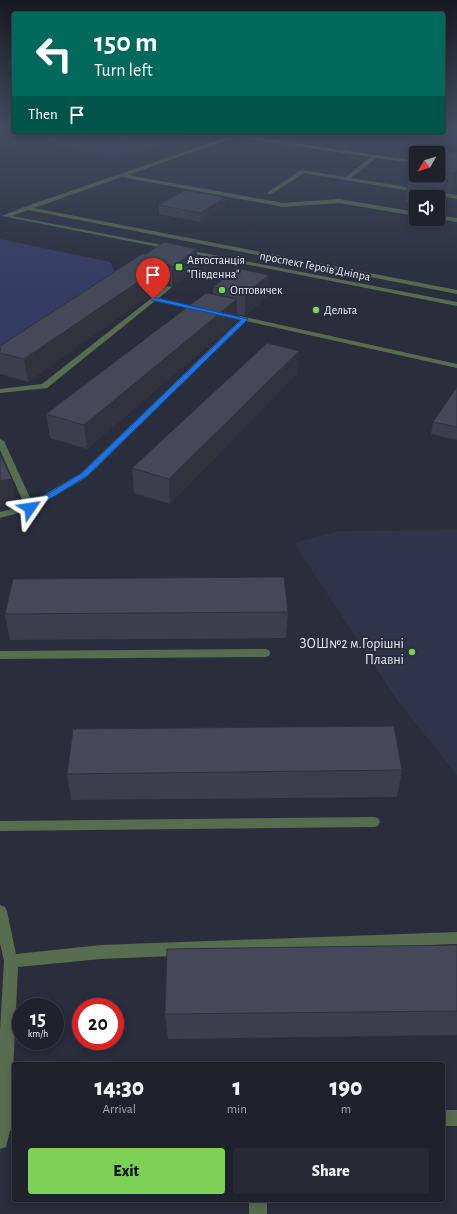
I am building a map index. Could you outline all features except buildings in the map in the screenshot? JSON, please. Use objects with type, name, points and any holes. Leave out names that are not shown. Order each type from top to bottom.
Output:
[{"type":"street","points":[[2,217],[98,183]]},
{"type":"street","points":[[162,183],[284,205],[339,201],[409,213]]},
{"type":"street","points":[[270,193],[286,183]]},
{"type":"street","points":[[373,183],[457,197]]},
{"type":"street","name":"проспект Героїв Дніпра","points":[[26,208],[457,292]]},
{"type":"street","name":"проспект Героїв Дніпра","points":[[2,217],[457,304]]},
{"type":"street","points":[[445,218],[457,220]]},
{"type":"street","points":[[0,391],[44,386],[168,287]]},
{"type":"street","points":[[153,299],[207,311]]},
{"type":"street","points":[[230,316],[457,366]]},
{"type":"street","points":[[0,515],[30,508],[84,474],[245,319]]},
{"type":"street","points":[[0,441],[30,508]]},
{"type":"street","points":[[0,655],[265,653]]},
{"type":"street","points":[[0,826],[374,822]]},
{"type":"street","points":[[0,911],[11,961],[6,1123],[0,1141]]},
{"type":"street","points":[[11,961],[101,952],[457,938]]},
{"type":"street","points":[[445,1118],[457,1118]]},
{"type":"street","points":[[258,1202],[258,1214]]},
{"type":"shaded area","points":[[0,239],[110,262],[115,272],[0,348]]},
{"type":"shaded area","name":"ЗОШ№2 м.Горішні Плавні","points":[[457,530],[457,775],[397,700],[294,543],[339,531]]},
{"type":"place","name":"Автостанція \"Південна\"","points":[[179,267]]},
{"type":"place","name":"Оптовичек","points":[[222,290]]},
{"type":"place","name":"Дельта","points":[[316,310]]},
{"type":"place","name":"ЗОШ№2 м.Горішні Плавні","points":[[412,652]]},
{"type":"route","points":[[30,508],[84,474],[245,319],[153,299]]}]
